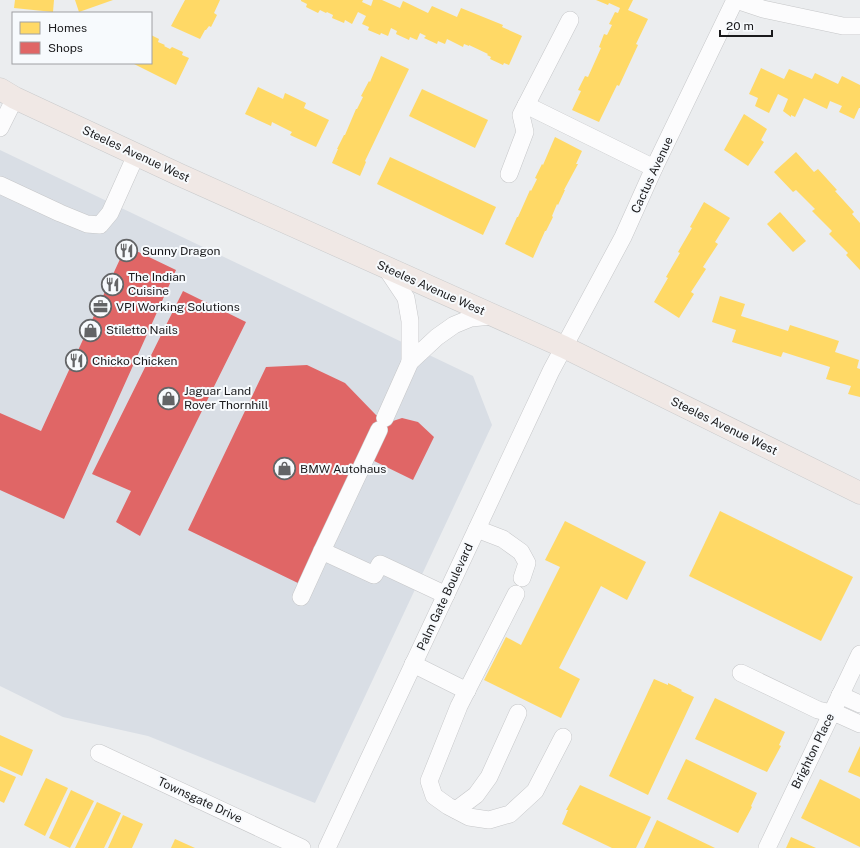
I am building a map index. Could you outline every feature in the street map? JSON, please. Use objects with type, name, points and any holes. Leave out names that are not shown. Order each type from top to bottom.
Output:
[{"type":"main road","name":"Steeles Avenue West","points":[[7,94],[136,155],[564,347],[860,493]]},
{"type":"street","points":[[736,0],[763,9],[836,25],[860,26]]},
{"type":"street","name":"Cactus Avenue","points":[[564,347],[578,318],[623,238],[654,168],[736,0]]},
{"type":"street","points":[[508,174],[525,132],[521,115],[570,20]]},
{"type":"street","points":[[0,128],[7,94]]},
{"type":"street","points":[[526,105],[654,168]]},
{"type":"street","points":[[0,185],[87,224],[100,225],[110,213],[136,155]]},
{"type":"street","points":[[386,268],[406,298],[410,321],[410,362]]},
{"type":"street","points":[[301,597],[410,362],[437,337],[454,325],[472,318],[492,316]]},
{"type":"street","name":"Palm Gate Boulevard","points":[[327,848],[551,371],[564,347]]},
{"type":"street","points":[[477,529],[503,540],[521,552],[527,563],[522,578]]},
{"type":"street","points":[[322,551],[374,575],[380,564],[446,595]]},
{"type":"street","points":[[516,594],[459,706],[429,781],[434,796],[469,817],[489,820],[510,814],[535,792],[563,737]]},
{"type":"street","name":"Brighton Place","points":[[767,848],[860,654]]},
{"type":"street","points":[[413,664],[467,691]]},
{"type":"street","points":[[741,673],[818,710],[831,713],[860,724]]},
{"type":"street","points":[[840,695],[860,704]]},
{"type":"street","points":[[456,810],[476,795],[489,777],[518,713]]},
{"type":"street","name":"Townsgate Drive","points":[[99,752],[302,848]]},
{"type":"shaded area","points":[[0,150],[473,376],[492,425],[315,803],[148,736],[63,717],[0,686]]},
{"type":"building: Homes","points":[[15,0],[54,0],[53,12],[14,8]]},
{"type":"building: Homes","points":[[75,0],[113,0],[79,12]]},
{"type":"building: Homes","points":[[185,0],[220,0],[214,13],[217,15],[211,27],[209,26],[205,30],[200,39],[171,26]]},
{"type":"building: Homes","points":[[301,0],[363,0],[362,2],[371,6],[373,0],[382,0],[400,8],[403,1],[428,13],[432,6],[457,17],[461,8],[503,25],[502,27],[522,36],[509,65],[504,63],[503,65],[490,59],[491,57],[487,55],[488,54],[469,45],[464,44],[463,47],[447,39],[445,44],[438,41],[437,44],[424,38],[426,36],[420,33],[417,40],[410,37],[409,40],[396,34],[397,31],[391,28],[388,36],[381,33],[380,35],[368,30],[369,27],[362,24],[366,16],[358,12],[352,24],[345,20],[344,23],[332,18],[333,15],[327,12],[326,13],[320,10],[318,13],[306,7],[307,4]]},
{"type":"building: Homes","points":[[596,0],[633,0],[628,10],[648,19],[619,86],[617,85],[599,122],[572,110],[581,91],[578,90],[585,76],[588,77],[601,48],[599,47],[604,34],[607,35],[612,25],[609,24],[615,12],[618,13],[620,8],[609,3],[608,5]]},
{"type":"building: Homes","points":[[152,36],[159,39],[158,42],[165,45],[164,46],[170,49],[172,47],[183,52],[182,55],[189,58],[176,85],[134,64],[152,64]]},
{"type":"building: Homes","points":[[381,56],[409,69],[365,161],[366,162],[360,176],[332,163],[337,149],[363,97],[361,96],[369,81],[370,82]]},
{"type":"building: Homes","points":[[761,68],[784,79],[789,69],[812,79],[815,73],[838,84],[842,76],[860,85],[860,108],[854,119],[839,112],[842,106],[830,101],[827,109],[804,98],[795,117],[791,115],[791,117],[783,111],[788,99],[778,94],[769,113],[755,106],[758,98],[749,94]]},
{"type":"building: Homes","points":[[258,87],[283,99],[285,93],[306,103],[304,108],[329,120],[316,147],[290,135],[292,132],[272,122],[271,126],[245,114]]},
{"type":"building: Homes","points":[[422,89],[488,120],[475,148],[409,116]]},
{"type":"building: Homes","points":[[744,114],[767,129],[761,140],[764,142],[748,166],[724,150]]},
{"type":"building: Homes","points":[[555,137],[582,151],[576,164],[578,164],[558,205],[557,204],[552,216],[553,217],[533,258],[505,244],[530,190],[531,191],[537,179],[535,178],[542,164],[543,165]]},
{"type":"building: Homes","points":[[796,152],[814,172],[818,169],[837,190],[835,191],[854,212],[852,214],[860,223],[860,270],[846,255],[848,253],[829,234],[832,231],[812,211],[815,209],[796,190],[793,192],[774,172]]},
{"type":"building: Homes","points":[[390,157],[496,207],[483,235],[377,184]]},
{"type":"building: Homes","points":[[704,202],[730,218],[715,242],[718,244],[703,267],[706,269],[691,292],[694,294],[679,318],[654,302],[668,278],[666,277],[680,253],[678,252],[692,228],[690,227]]},
{"type":"building: Homes","points":[[780,212],[806,241],[793,252],[767,224]]},
{"type":"building: Homes","points":[[720,296],[745,304],[741,316],[788,331],[790,325],[839,341],[835,352],[859,360],[857,368],[860,369],[860,397],[848,394],[851,386],[826,379],[830,367],[783,352],[781,357],[732,342],[736,330],[712,322]]},
{"type":"building: Homes","points":[[720,511],[853,577],[821,641],[689,576]]},
{"type":"building: Homes","points":[[565,521],[646,562],[627,600],[601,586],[559,668],[580,679],[561,718],[484,680],[506,637],[521,645],[560,567],[545,560]]},
{"type":"building: Homes","points":[[654,679],[668,685],[668,683],[694,697],[648,795],[609,776]]},
{"type":"building: Homes","points":[[715,698],[785,732],[779,745],[781,746],[767,772],[695,739]]},
{"type":"building: Homes","points":[[0,735],[33,750],[22,776],[0,766]]},
{"type":"building: Homes","points":[[860,746],[860,777],[848,772]]},
{"type":"building: Homes","points":[[686,759],[757,793],[751,806],[752,807],[738,833],[667,799]]},
{"type":"building: Homes","points":[[0,770],[16,777],[4,803],[0,801]]},
{"type":"building: Homes","points":[[46,778],[68,788],[45,836],[24,825]]},
{"type":"building: Homes","points":[[820,779],[860,799],[860,847],[801,818]]},
{"type":"building: Homes","points":[[580,785],[651,817],[636,848],[612,848],[562,824],[568,810],[566,810]]},
{"type":"building: Homes","points":[[71,790],[94,801],[70,848],[49,838]]},
{"type":"building: Homes","points":[[97,802],[121,813],[104,848],[75,848]]},
{"type":"building: Homes","points":[[123,815],[143,824],[132,848],[108,848]]},
{"type":"building: Homes","points":[[657,820],[715,848],[644,848]]},
{"type":"building: Homes","points":[[791,837],[816,848],[786,848]]},
{"type":"building: Homes","points":[[175,839],[195,848],[171,848]]},
{"type":"building: Shops","points":[[126,246],[176,270],[64,519],[0,490],[0,413],[41,431]]},
{"type":"building: Shops","name":"Jaguar Land Rover Thornhill","points":[[183,291],[246,322],[140,536],[116,522],[131,491],[92,474]]},
{"type":"building: Shops","name":"BMW Autohaus","points":[[307,365],[345,383],[376,415],[393,421],[402,418],[418,422],[434,437],[413,480],[370,459],[379,430],[371,427],[302,585],[188,530],[266,367]]},
{"type":"place","name":"Sunny Dragon","points":[[127,251]]},
{"type":"place","name":"The Indian Cuisine","points":[[112,284]]},
{"type":"place","name":"VPI Working Solutions","points":[[101,307]]},
{"type":"place","name":"Stiletto Nails","points":[[90,330]]},
{"type":"place","name":"Chicko Chicken","points":[[76,361]]},
{"type":"place","name":"Jaguar Land Rover Thornhill","points":[[169,398]]},
{"type":"place","name":"BMW Autohaus","points":[[285,469]]}]
